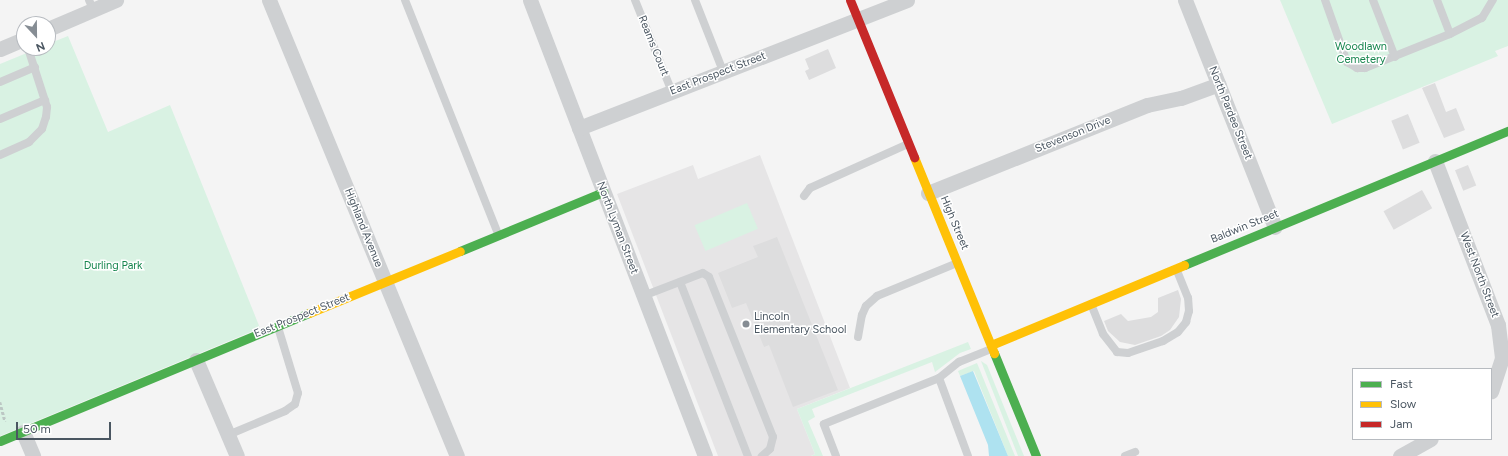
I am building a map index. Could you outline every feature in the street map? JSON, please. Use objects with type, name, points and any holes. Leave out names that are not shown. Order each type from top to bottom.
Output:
[{"type":"street","points":[[56,24],[91,5],[116,0]]},
{"type":"street","name":"Highland Avenue","points":[[269,0],[457,456]]},
{"type":"street","name":"North Lyman Street","points":[[530,0],[705,456]]},
{"type":"street","name":"High Street","points":[[850,0],[1036,456]]},
{"type":"street","name":"East Prospect Street","points":[[579,128],[907,0]]},
{"type":"street","name":"North Pardee Street","points":[[1185,0],[1275,227]]},
{"type":"street","points":[[0,49],[16,42]]},
{"type":"street","name":"Stevenson Drive","points":[[928,193],[1146,105],[1181,98],[1219,84]]},
{"type":"street","name":"Baldwin Street","points":[[992,347],[1090,303],[1508,131]]},
{"type":"street","name":"West North Street","points":[[1435,161],[1498,325],[1502,358],[1492,388]]},
{"type":"street","name":"East Prospect Street","points":[[0,441],[603,192]]},
{"type":"street","points":[[196,360],[237,456]]},
{"type":"street","points":[[23,432],[33,456]]},
{"type":"street","points":[[1400,456],[1429,440]]},
{"type":"lane","points":[[405,0],[499,235]]},
{"type":"lane","name":"Reams Court","points":[[635,0],[672,92]]},
{"type":"lane","points":[[695,0],[723,71]]},
{"type":"lane","points":[[1325,0],[1347,62],[1357,68],[1365,68],[1450,34],[1482,18],[1493,0]]},
{"type":"lane","points":[[1374,0],[1395,57]]},
{"type":"lane","points":[[1437,0],[1450,34]]},
{"type":"lane","points":[[0,155],[29,142],[42,129],[46,104],[31,56]]},
{"type":"lane","points":[[0,82],[35,67]]},
{"type":"lane","points":[[0,119],[46,104]]},
{"type":"lane","points":[[804,196],[810,188],[909,144]]},
{"type":"lane","points":[[858,337],[862,315],[866,306],[877,296],[958,263]]},
{"type":"lane","points":[[1090,303],[1103,334],[1117,352],[1128,353],[1163,341],[1178,332],[1186,322],[1189,311],[1188,298],[1176,268]]},
{"type":"lane","points":[[643,296],[704,273],[709,277],[773,436],[770,449],[762,456]]},
{"type":"lane","points":[[680,282],[748,456]]},
{"type":"lane","points":[[228,435],[285,411],[295,404],[298,393],[278,326]]},
{"type":"lane","points":[[836,456],[824,424],[939,378],[959,362],[992,347]]},
{"type":"lane","points":[[939,378],[968,456]]},
{"type":"lane","points":[[1125,456],[1135,452]]},
{"type":"shaded area","name":"Lincoln Elementary School","points":[[760,155],[850,388],[797,409],[815,454],[811,456],[718,456],[617,194],[693,165],[698,179]]},
{"type":"green space","name":"Woodlawn Cemetery","points":[[1280,0],[1508,0],[1508,46],[1495,51],[1498,56],[1332,124]]},
{"type":"green space","name":"Durling Park","points":[[68,36],[108,132],[170,105],[260,328],[0,436],[0,64],[20,56],[56,56],[56,41]]},
{"type":"green space","points":[[747,203],[758,229],[705,251],[695,225]]},
{"type":"green space","points":[[968,342],[971,349],[960,353],[935,372],[932,362],[812,409],[815,417],[808,421],[823,456],[811,456],[815,454],[797,409]]},
{"type":"green space","points":[[981,361],[987,365],[1024,456],[1018,456]]},
{"type":"green space","points":[[977,363],[1015,456],[1008,456],[974,371],[960,376],[958,371]]},
{"type":"water","points":[[973,371],[1008,456],[989,456],[988,445],[960,376]]},
{"type":"building","points":[[828,49],[836,68],[809,80],[805,71],[809,69],[805,59]]},
{"type":"building","points":[[1435,83],[1446,112],[1456,108],[1465,130],[1444,138],[1422,88]]},
{"type":"building","points":[[1408,114],[1420,143],[1403,149],[1391,121]]},
{"type":"building","points":[[1468,165],[1476,185],[1463,191],[1455,170]]},
{"type":"building","points":[[1422,190],[1432,208],[1394,230],[1384,211]]},
{"type":"building","points":[[777,237],[838,390],[793,407],[769,345],[764,347],[746,303],[732,308],[718,273],[758,257],[753,246]]},
{"type":"building","points":[[1178,290],[1181,299],[1179,317],[1170,330],[1161,336],[1135,345],[1120,342],[1108,331],[1104,321],[1121,314],[1128,321],[1151,317],[1158,312],[1158,298]]},
{"type":"traffic: fast","points":[[1184,265],[1508,131]]},
{"type":"traffic: fast","points":[[460,251],[603,192]]},
{"type":"traffic: fast","points":[[0,441],[309,313]]},
{"type":"traffic: fast","points":[[994,353],[1036,456]]},
{"type":"traffic: slow","points":[[914,157],[994,353]]},
{"type":"traffic: slow","points":[[309,313],[460,251]]},
{"type":"traffic: slow","points":[[991,345],[1184,265]]},
{"type":"traffic: jam","points":[[850,0],[914,157]]},
{"type":"place","name":"Lincoln Elementary School","points":[[746,324]]}]
